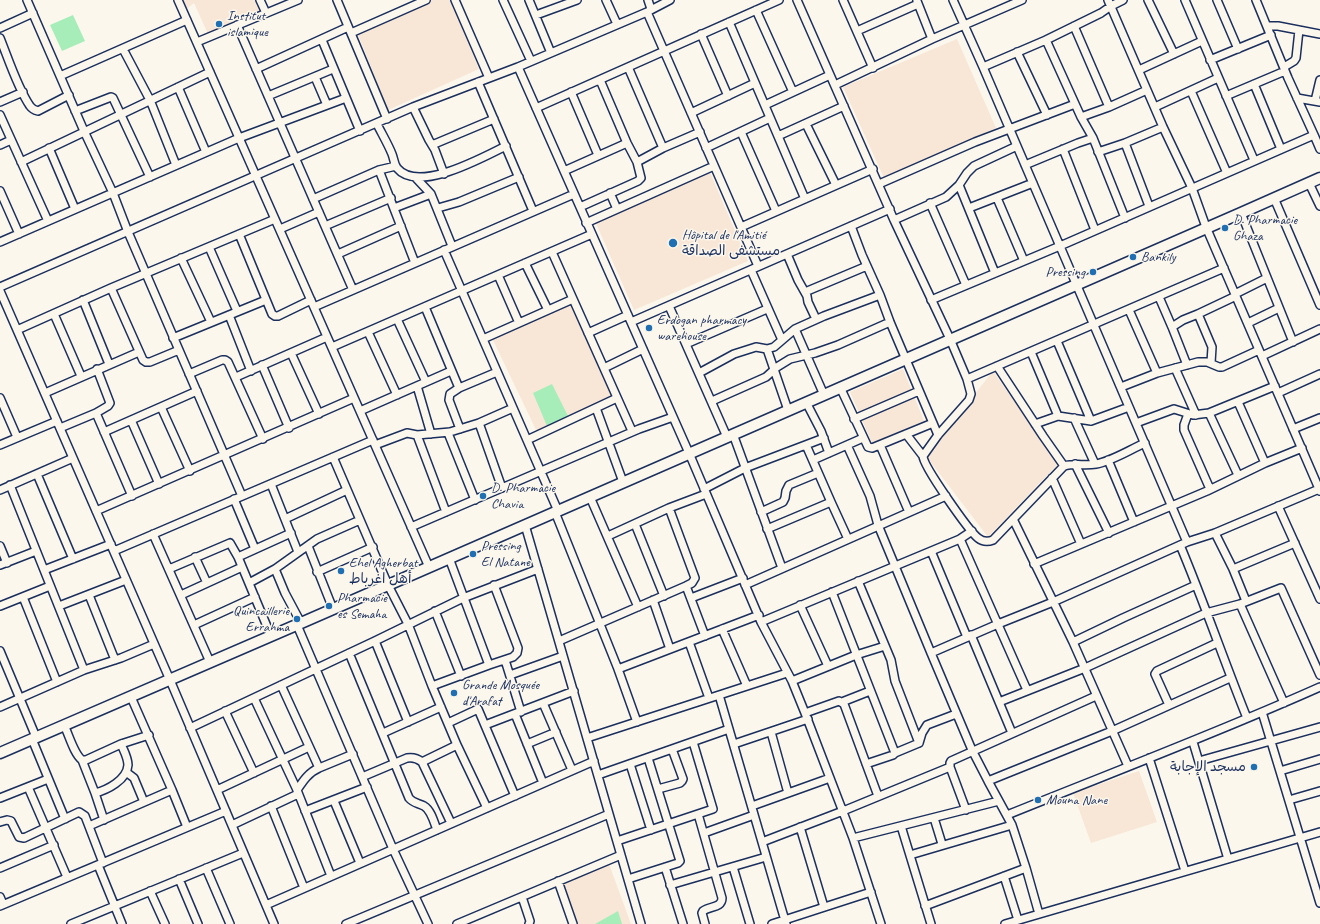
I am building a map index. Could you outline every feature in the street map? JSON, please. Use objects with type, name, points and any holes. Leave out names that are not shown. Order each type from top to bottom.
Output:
[{"type":"street","points":[[27,0],[112,193],[242,496]]},
{"type":"street","points":[[178,0],[429,567]]},
{"type":"street","points":[[260,0],[266,13]]},
{"type":"street","points":[[197,42],[298,0]]},
{"type":"street","points":[[337,0],[387,119]]},
{"type":"street","points":[[256,69],[322,40],[426,0]]},
{"type":"street","points":[[455,0],[489,78]]},
{"type":"street","points":[[503,0],[531,61]]},
{"type":"street","points":[[530,0],[551,52]]},
{"type":"street","points":[[536,15],[577,0]]},
{"type":"street","points":[[606,0],[617,24]]},
{"type":"street","points":[[648,0],[649,10],[664,51],[758,266]]},
{"type":"street","points":[[0,287],[377,124],[413,107],[518,67],[670,0]]},
{"type":"street","points":[[536,108],[779,0]]},
{"type":"street","points":[[797,0],[894,220],[950,339],[967,379],[971,394],[969,400],[938,435],[923,456]]},
{"type":"street","points":[[953,0],[1026,165],[1187,542]]},
{"type":"street","points":[[835,85],[964,25],[1022,0]]},
{"type":"street","points":[[983,66],[1046,40],[1101,13],[1110,3],[1123,0]]},
{"type":"street","points":[[1148,0],[1174,54]]},
{"type":"street","points":[[1185,0],[1254,160]]},
{"type":"street","points":[[1217,0],[1238,49]]},
{"type":"street","points":[[1256,0],[1284,69],[1320,149]]},
{"type":"street","points":[[846,1],[872,68]]},
{"type":"street","points":[[857,31],[917,2],[932,40]]},
{"type":"street","points":[[930,653],[1053,602],[1187,542],[1215,533],[1320,490],[1206,227],[1192,188],[1154,107],[1110,3]]},
{"type":"street","points":[[756,10],[793,92]]},
{"type":"street","points":[[0,28],[33,13]]},
{"type":"street","points":[[60,76],[187,20]]},
{"type":"street","points":[[729,22],[805,199]]},
{"type":"street","points":[[237,25],[353,290]]},
{"type":"street","points":[[1074,26],[1109,107]]},
{"type":"street","points":[[1267,26],[1320,34]]},
{"type":"street","points":[[1226,96],[1284,69],[1294,61],[1296,58],[1299,30]]},
{"type":"street","points":[[702,34],[728,96]]},
{"type":"street","points":[[1210,60],[1271,35]]},
{"type":"street","points":[[0,38],[23,92],[30,106],[34,110],[38,111],[69,95]]},
{"type":"street","points":[[322,40],[360,131]]},
{"type":"street","points":[[1046,40],[1092,138],[1125,218]]},
{"type":"street","points":[[1138,70],[1202,41]]},
{"type":"street","points":[[123,49],[150,100],[176,165]]},
{"type":"street","points":[[1018,52],[1047,115]]},
{"type":"street","points":[[518,67],[586,223],[690,453],[760,619],[792,681],[807,716],[854,838],[882,924]]},
{"type":"street","points":[[628,67],[663,148]]},
{"type":"street","points":[[268,96],[333,69]]},
{"type":"street","points":[[21,162],[210,72]]},
{"type":"street","points":[[765,105],[830,75]]},
{"type":"street","points":[[316,77],[327,105]]},
{"type":"street","points":[[1154,107],[1218,78]]},
{"type":"street","points":[[580,207],[638,181],[641,178],[637,162],[627,143],[600,80]]},
{"type":"street","points":[[1297,98],[1318,102],[1320,80]]},
{"type":"street","points":[[478,82],[534,211]]},
{"type":"street","points":[[691,113],[755,83]]},
{"type":"street","points":[[1254,84],[1281,149]]},
{"type":"street","points":[[178,87],[206,152]]},
{"type":"street","points":[[1081,117],[1109,107],[1147,90]]},
{"type":"street","points":[[1191,91],[1227,173]]},
{"type":"street","points":[[0,102],[23,92]]},
{"type":"street","points":[[571,92],[598,155]]},
{"type":"street","points":[[75,111],[111,97],[115,100],[150,177]]},
{"type":"street","points":[[0,242],[239,138],[346,98]]},
{"type":"street","points":[[879,184],[1010,128],[1075,104]]},
{"type":"street","points":[[778,136],[844,106]]},
{"type":"street","points":[[413,107],[444,174]]},
{"type":"street","points":[[0,115],[48,221]]},
{"type":"street","points":[[706,148],[770,118]]},
{"type":"street","points":[[432,146],[494,120]]},
{"type":"street","points":[[377,124],[396,166],[404,174],[416,178],[444,174],[506,146]]},
{"type":"street","points":[[806,124],[836,185]]},
{"type":"street","points":[[1098,152],[1125,143],[1163,127]]},
{"type":"street","points":[[637,162],[663,148],[700,132]]},
{"type":"street","points":[[741,132],[776,211]]},
{"type":"street","points":[[931,300],[1125,218],[1149,206],[1314,135]]},
{"type":"street","points":[[1026,165],[1092,138]]},
{"type":"street","points":[[0,145],[11,140]]},
{"type":"street","points":[[564,171],[627,143]]},
{"type":"street","points":[[1125,143],[1149,206]]},
{"type":"street","points":[[894,220],[946,197],[959,185],[966,173],[974,166],[1017,146]]},
{"type":"street","points":[[49,148],[75,209]]},
{"type":"street","points":[[1063,149],[1095,230]]},
{"type":"street","points":[[313,199],[379,170],[396,166]]},
{"type":"street","points":[[586,223],[714,166]]},
{"type":"street","points":[[741,227],[872,169]]},
{"type":"street","points":[[379,170],[415,263]]},
{"type":"street","points":[[438,208],[459,202],[519,177]]},
{"type":"street","points":[[416,178],[430,194],[438,208],[440,219],[452,246]]},
{"type":"street","points":[[0,753],[1320,178]]},
{"type":"street","points":[[1310,182],[1320,206]]},
{"type":"street","points":[[969,208],[1033,183]]},
{"type":"street","points":[[959,185],[995,273]]},
{"type":"street","points":[[0,191],[19,234]]},
{"type":"street","points":[[610,193],[617,209]]},
{"type":"street","points":[[394,208],[430,194]]},
{"type":"street","points":[[314,307],[574,194]]},
{"type":"street","points":[[325,226],[391,198]]},
{"type":"street","points":[[996,198],[1024,261]]},
{"type":"street","points":[[1274,198],[1320,305]]},
{"type":"street","points":[[930,203],[966,285]]},
{"type":"street","points":[[631,322],[890,209]]},
{"type":"street","points":[[280,229],[319,212]]},
{"type":"street","points":[[1241,213],[1293,342]]},
{"type":"street","points":[[17,330],[83,300],[275,219]]},
{"type":"street","points":[[338,254],[401,226]]},
{"type":"street","points":[[851,226],[938,435]]},
{"type":"street","points":[[239,234],[272,314],[278,316],[311,300]]},
{"type":"street","points":[[332,347],[592,234]]},
{"type":"street","points":[[209,247],[237,312]]},
{"type":"street","points":[[444,250],[541,471],[637,722]]},
{"type":"street","points":[[552,252],[632,431]]},
{"type":"street","points":[[787,254],[816,319]]},
{"type":"street","points":[[181,258],[211,322]]},
{"type":"street","points":[[525,264],[548,310]]},
{"type":"street","points":[[805,292],[867,266]]},
{"type":"street","points":[[967,379],[1224,268]]},
{"type":"street","points":[[751,270],[782,340]]},
{"type":"street","points":[[498,275],[519,323]]},
{"type":"street","points":[[1172,327],[1267,278]]},
{"type":"street","points":[[111,288],[143,360],[150,362],[179,350]]},
{"type":"street","points":[[0,291],[170,680],[274,924]]},
{"type":"street","points":[[699,373],[734,354],[756,347],[767,349],[774,347],[794,329],[816,319],[880,295]]},
{"type":"street","points":[[1159,297],[1187,365]]},
{"type":"street","points":[[483,339],[573,299]]},
{"type":"street","points":[[83,300],[109,364]]},
{"type":"street","points":[[173,338],[266,300]]},
{"type":"street","points":[[668,306],[745,468],[782,568]]},
{"type":"street","points":[[425,307],[459,388]]},
{"type":"street","points":[[1248,323],[1279,308]]},
{"type":"street","points":[[686,344],[767,309]]},
{"type":"street","points":[[1129,310],[1157,373]]},
{"type":"street","points":[[54,314],[81,376]]},
{"type":"street","points":[[1198,314],[1212,347],[1211,363]]},
{"type":"street","points":[[228,315],[251,370]]},
{"type":"street","points":[[588,333],[628,315]]},
{"type":"street","points":[[397,319],[426,382]]},
{"type":"street","points":[[712,401],[766,377],[790,359],[838,345],[890,322]]},
{"type":"street","points":[[794,329],[824,395]]},
{"type":"street","points":[[1121,387],[1157,373],[1187,365],[1207,362],[1222,367],[1293,342],[1320,329]]},
{"type":"street","points":[[368,332],[397,395]]},
{"type":"street","points":[[236,377],[327,337]]},
{"type":"street","points":[[1058,340],[1092,421]]},
{"type":"street","points":[[604,368],[643,349]]},
{"type":"street","points":[[767,349],[788,410]]},
{"type":"street","points":[[44,393],[139,352]]},
{"type":"street","points":[[1031,352],[1058,416]]},
{"type":"street","points":[[291,353],[319,414]]},
{"type":"street","points":[[189,374],[225,360],[236,377],[263,439]]},
{"type":"street","points":[[262,366],[289,428]]},
{"type":"street","points":[[997,366],[1064,466]]},
{"type":"street","points":[[1175,368],[1192,415]]},
{"type":"street","points":[[0,445],[58,424],[96,413],[108,406],[110,403],[97,369]]},
{"type":"street","points":[[360,411],[451,371]]},
{"type":"street","points":[[460,429],[449,400],[450,394],[459,388],[497,372]]},
{"type":"street","points":[[1136,423],[1174,409],[1192,415],[1209,413],[1320,374]]},
{"type":"street","points":[[417,386],[431,434]]},
{"type":"street","points":[[840,388],[868,447],[872,448],[933,423]]},
{"type":"street","points":[[104,432],[197,391]]},
{"type":"street","points":[[854,420],[919,391]]},
{"type":"street","points":[[96,511],[289,428],[354,398]]},
{"type":"street","points":[[527,440],[617,398]]},
{"type":"street","points":[[0,400],[17,438]]},
{"type":"street","points":[[806,402],[824,438],[829,453]]},
{"type":"street","points":[[1238,402],[1265,463]]},
{"type":"street","points":[[161,407],[190,471]]},
{"type":"street","points":[[1035,424],[1058,416],[1092,421],[1129,407]]},
{"type":"street","points":[[44,570],[73,559],[153,534],[333,457],[407,433],[448,433],[479,423],[513,408]]},
{"type":"street","points":[[596,408],[623,482]]},
{"type":"street","points":[[96,413],[132,496]]},
{"type":"street","points":[[1209,413],[1238,475]]},
{"type":"street","points":[[1192,415],[1184,425],[1184,430],[1210,489]]},
{"type":"street","points":[[411,527],[632,431],[673,417]]},
{"type":"street","points":[[1074,418],[1095,464]]},
{"type":"street","points":[[1293,429],[1320,418]]},
{"type":"street","points":[[131,420],[159,484]]},
{"type":"street","points":[[479,423],[502,488]]},
{"type":"street","points":[[448,433],[475,500]]},
{"type":"street","points":[[417,434],[446,512]]},
{"type":"street","points":[[906,434],[923,456],[925,464],[946,496],[972,531],[978,538],[988,542],[993,540],[1064,466],[1075,464],[1095,464],[1108,460],[1145,443]]},
{"type":"street","points":[[608,536],[705,491],[745,468],[824,438]]},
{"type":"street","points":[[813,460],[863,438]]},
{"type":"street","points":[[847,444],[870,496],[878,525],[956,714],[988,782],[1012,824],[1039,914]]},
{"type":"street","points":[[806,445],[848,539]]},
{"type":"street","points":[[880,445],[909,512]]},
{"type":"street","points":[[1034,564],[1172,506],[1238,475],[1302,448]]},
{"type":"street","points":[[333,457],[388,585],[408,624],[457,745],[487,808]]},
{"type":"street","points":[[0,490],[73,458]]},
{"type":"street","points":[[1108,460],[1134,522]]},
{"type":"street","points":[[1075,464],[1109,533]]},
{"type":"street","points":[[761,512],[783,502],[786,498],[786,491],[789,486],[818,473]]},
{"type":"street","points":[[37,474],[73,559]]},
{"type":"street","points":[[1052,478],[1081,544]]},
{"type":"street","points":[[271,484],[298,552]]},
{"type":"street","points":[[10,485],[84,670]]},
{"type":"street","points":[[285,519],[347,490]]},
{"type":"street","points":[[691,598],[744,582],[782,568],[946,496]]},
{"type":"street","points":[[590,497],[638,607]]},
{"type":"street","points":[[234,499],[255,549]]},
{"type":"street","points":[[767,529],[831,502]]},
{"type":"street","points":[[1278,506],[1320,599]]},
{"type":"street","points":[[559,641],[664,596],[692,582],[695,578],[668,508]]},
{"type":"street","points":[[1013,519],[1073,642],[1128,766]]},
{"type":"street","points":[[249,583],[276,569],[317,539],[360,520]]},
{"type":"street","points":[[634,524],[664,596]]},
{"type":"street","points":[[525,525],[641,924]]},
{"type":"street","points":[[618,669],[722,629],[760,619],[800,605],[931,552],[960,539],[972,531]]},
{"type":"street","points":[[238,557],[291,533]]},
{"type":"street","points":[[1215,533],[1233,569],[1243,602],[1284,703]]},
{"type":"street","points":[[153,534],[210,662]]},
{"type":"street","points":[[960,539],[1027,690]]},
{"type":"street","points":[[169,569],[230,543],[238,557],[271,636]]},
{"type":"street","points":[[1233,569],[1295,543]]},
{"type":"street","points":[[1180,545],[1230,678],[1247,718]]},
{"type":"street","points":[[0,546],[7,563]]},
{"type":"street","points":[[308,546],[333,609]]},
{"type":"street","points":[[318,572],[373,548]]},
{"type":"street","points":[[0,566],[36,551]]},
{"type":"street","points":[[931,552],[1012,733]]},
{"type":"street","points":[[195,557],[207,583]]},
{"type":"street","points":[[449,558],[489,665]]},
{"type":"street","points":[[180,595],[242,567]]},
{"type":"street","points":[[190,728],[349,654],[463,598],[538,568]]},
{"type":"street","points":[[276,569],[352,754],[393,849],[416,895],[428,924]]},
{"type":"street","points":[[58,606],[126,580]]},
{"type":"street","points":[[858,581],[891,660],[895,681],[920,743]]},
{"type":"street","points":[[432,686],[489,665],[513,658],[517,654],[518,648],[494,585]]},
{"type":"street","points":[[1073,642],[1196,585]]},
{"type":"street","points":[[0,606],[50,586]]},
{"type":"street","points":[[686,586],[705,636]]},
{"type":"street","points":[[999,702],[1085,668],[1206,613],[1243,602],[1281,588],[1320,675]]},
{"type":"street","points":[[832,592],[895,753]]},
{"type":"street","points":[[89,595],[115,660]]},
{"type":"street","points":[[23,597],[56,682]]},
{"type":"street","points":[[194,625],[255,597]]},
{"type":"street","points":[[652,600],[670,649]]},
{"type":"street","points":[[800,605],[828,666]]},
{"type":"street","points":[[435,611],[461,676]]},
{"type":"street","points":[[722,629],[747,686]]},
{"type":"street","points":[[375,641],[408,722]]},
{"type":"street","points":[[689,642],[709,698]]},
{"type":"street","points":[[1169,705],[1155,674],[1157,671],[1217,643]]},
{"type":"street","points":[[0,707],[84,670],[115,660],[154,644]]},
{"type":"street","points":[[792,681],[856,655],[885,646]]},
{"type":"street","points":[[0,651],[19,698],[48,779],[65,819]]},
{"type":"street","points":[[349,654],[409,798],[412,802],[424,806],[428,810],[437,830]]},
{"type":"street","points":[[510,674],[563,656]]},
{"type":"street","points":[[505,660],[510,674],[518,713],[527,744],[543,783]]},
{"type":"street","points":[[587,738],[787,672]]},
{"type":"street","points":[[988,782],[1112,731],[1230,678]]},
{"type":"street","points":[[281,685],[319,768]]},
{"type":"street","points":[[1007,815],[1128,766],[1193,742],[1320,687]]},
{"type":"street","points":[[734,744],[771,732],[839,701],[842,702],[870,691]]},
{"type":"street","points":[[485,725],[574,692]]},
{"type":"street","points":[[719,695],[786,922]]},
{"type":"street","points":[[966,810],[950,766],[951,761],[972,750],[1096,696]]},
{"type":"street","points":[[131,697],[149,735],[187,827]]},
{"type":"street","points":[[254,698],[297,792],[331,876]]},
{"type":"street","points":[[842,702],[878,796]]},
{"type":"street","points":[[543,703],[572,770]]},
{"type":"street","points":[[383,733],[441,707]]},
{"type":"street","points":[[448,723],[478,709],[514,796]]},
{"type":"street","points":[[225,711],[254,773]]},
{"type":"street","points":[[1262,712],[1318,888],[1320,903]]},
{"type":"street","points":[[920,743],[922,733],[927,725],[956,714]]},
{"type":"street","points":[[64,725],[79,758],[82,760],[104,820]]},
{"type":"street","points":[[1199,761],[1320,727]]},
{"type":"street","points":[[598,775],[730,729]]},
{"type":"street","points":[[527,744],[556,732]]},
{"type":"street","points":[[771,732],[788,793]]},
{"type":"street","points":[[82,760],[86,760],[121,744],[149,735]]},
{"type":"street","points":[[617,841],[711,810],[713,807],[693,742]]},
{"type":"street","points":[[1193,742],[1228,859]]},
{"type":"street","points":[[866,764],[893,755],[920,743]]},
{"type":"street","points":[[95,793],[112,786],[126,772],[128,765],[127,758],[121,744]]},
{"type":"street","points":[[422,762],[457,745]]},
{"type":"street","points":[[217,790],[309,748]]},
{"type":"street","points":[[658,789],[680,783],[683,779],[672,749]]},
{"type":"street","points":[[232,825],[297,792],[307,776],[314,770],[352,754]]},
{"type":"street","points":[[362,777],[407,758],[413,758],[422,762],[451,824]]},
{"type":"street","points":[[628,879],[678,863],[680,861],[648,758]]},
{"type":"street","points":[[1149,758],[1185,872]]},
{"type":"street","points":[[1280,771],[1320,758]]},
{"type":"street","points":[[266,905],[594,761]]},
{"type":"street","points":[[630,764],[651,830]]},
{"type":"street","points":[[762,842],[843,811],[950,766]]},
{"type":"street","points":[[126,772],[134,778],[144,802]]},
{"type":"street","points":[[752,806],[830,778]]},
{"type":"street","points":[[0,798],[48,779]]},
{"type":"street","points":[[28,787],[68,878]]},
{"type":"street","points":[[304,811],[334,801],[367,787]]},
{"type":"street","points":[[89,826],[172,790]]},
{"type":"street","points":[[1289,800],[1320,791]]},
{"type":"street","points":[[334,801],[360,863]]},
{"type":"street","points":[[854,838],[999,801]]},
{"type":"street","points":[[271,806],[304,888]]},
{"type":"street","points":[[0,897],[2,905],[226,811]]},
{"type":"street","points":[[0,822],[7,820],[11,821],[17,834],[21,838],[24,838],[79,812],[85,816],[114,906],[122,924]]},
{"type":"street","points":[[346,924],[609,814]]},
{"type":"street","points":[[698,814],[722,902],[702,911],[705,924]]},
{"type":"street","points":[[704,833],[754,815]]},
{"type":"street","points":[[934,818],[942,844]]},
{"type":"street","points":[[910,855],[942,844],[1012,824]]},
{"type":"street","points":[[901,826],[931,924]]},
{"type":"street","points":[[800,827],[824,907]]},
{"type":"street","points":[[1005,924],[1320,832]]},
{"type":"street","points":[[0,868],[54,845]]},
{"type":"street","points":[[76,923],[243,852]]},
{"type":"street","points":[[457,924],[468,922],[558,881],[621,855]]},
{"type":"street","points":[[670,885],[766,857]]},
{"type":"street","points":[[665,867],[683,924]]},
{"type":"street","points":[[733,867],[750,924]]},
{"type":"street","points":[[206,868],[230,924]]},
{"type":"street","points":[[925,906],[1026,868]]},
{"type":"street","points":[[1004,876],[1018,920]]},
{"type":"street","points":[[179,879],[198,924]]},
{"type":"street","points":[[558,881],[573,924]]},
{"type":"street","points":[[150,891],[165,924]]},
{"type":"street","points":[[772,924],[786,922],[824,907],[871,892]]},
{"type":"street","points":[[522,897],[530,921],[529,924]]},
{"type":"shaded area","name":"Institut islamique","points":[[181,0],[256,0],[262,12],[209,36],[194,3],[185,10]]},
{"type":"shaded area","points":[[429,0],[450,0],[479,69],[388,110],[357,32]]},
{"type":"shaded area","points":[[957,39],[996,128],[884,178],[843,87]]},
{"type":"shaded area","name":"Hôpital de l'Amitié مستشفى الصداقة","points":[[709,170],[748,261],[634,310],[595,221]]},
{"type":"shaded area","points":[[571,301],[616,398],[538,434],[492,338]]},
{"type":"shaded area","points":[[903,369],[924,421],[872,443],[850,392]]},
{"type":"shaded area","points":[[993,371],[1058,464],[988,537],[926,456]]},
{"type":"shaded area","points":[[1139,771],[1157,822],[1091,843],[1073,793]]},
{"type":"shaded area","points":[[609,864],[631,924],[577,924],[562,884]]},
{"type":"green space","points":[[73,15],[85,41],[62,51],[50,25]]},
{"type":"green space","points":[[552,384],[568,416],[547,426],[533,393]]},
{"type":"green space","points":[[618,911],[622,924],[595,924]]},
{"type":"place","name":"Institut islamique","points":[[219,24]]},
{"type":"place","name":"D. Pharmacie Ghaza","points":[[1225,228]]},
{"type":"place","name":"Hôpital de l'Amitié مستشفى الصداقة","points":[[673,243]]},
{"type":"place","name":"Bankily","points":[[1133,257]]},
{"type":"place","name":"Pressing","points":[[1093,272]]},
{"type":"place","name":"Erdogan pharmacy warehouse","points":[[649,328]]},
{"type":"place","name":"D. Pharmacie Chavia","points":[[483,496]]},
{"type":"place","name":"Pressing El Natane","points":[[473,554]]},
{"type":"place","name":"Ehel Agherbat أهل اغرباط","points":[[341,571]]},
{"type":"place","name":"Pharmacie es Semaha","points":[[329,606]]},
{"type":"place","name":"Quincaillerie Errahma","points":[[297,619]]},
{"type":"place","name":"Grande Mosquée d'Arafat","points":[[454,693]]},
{"type":"place","name":"مسجد الإجابة","points":[[1254,767]]},
{"type":"place","name":"Mouna Nane","points":[[1038,800]]}]
